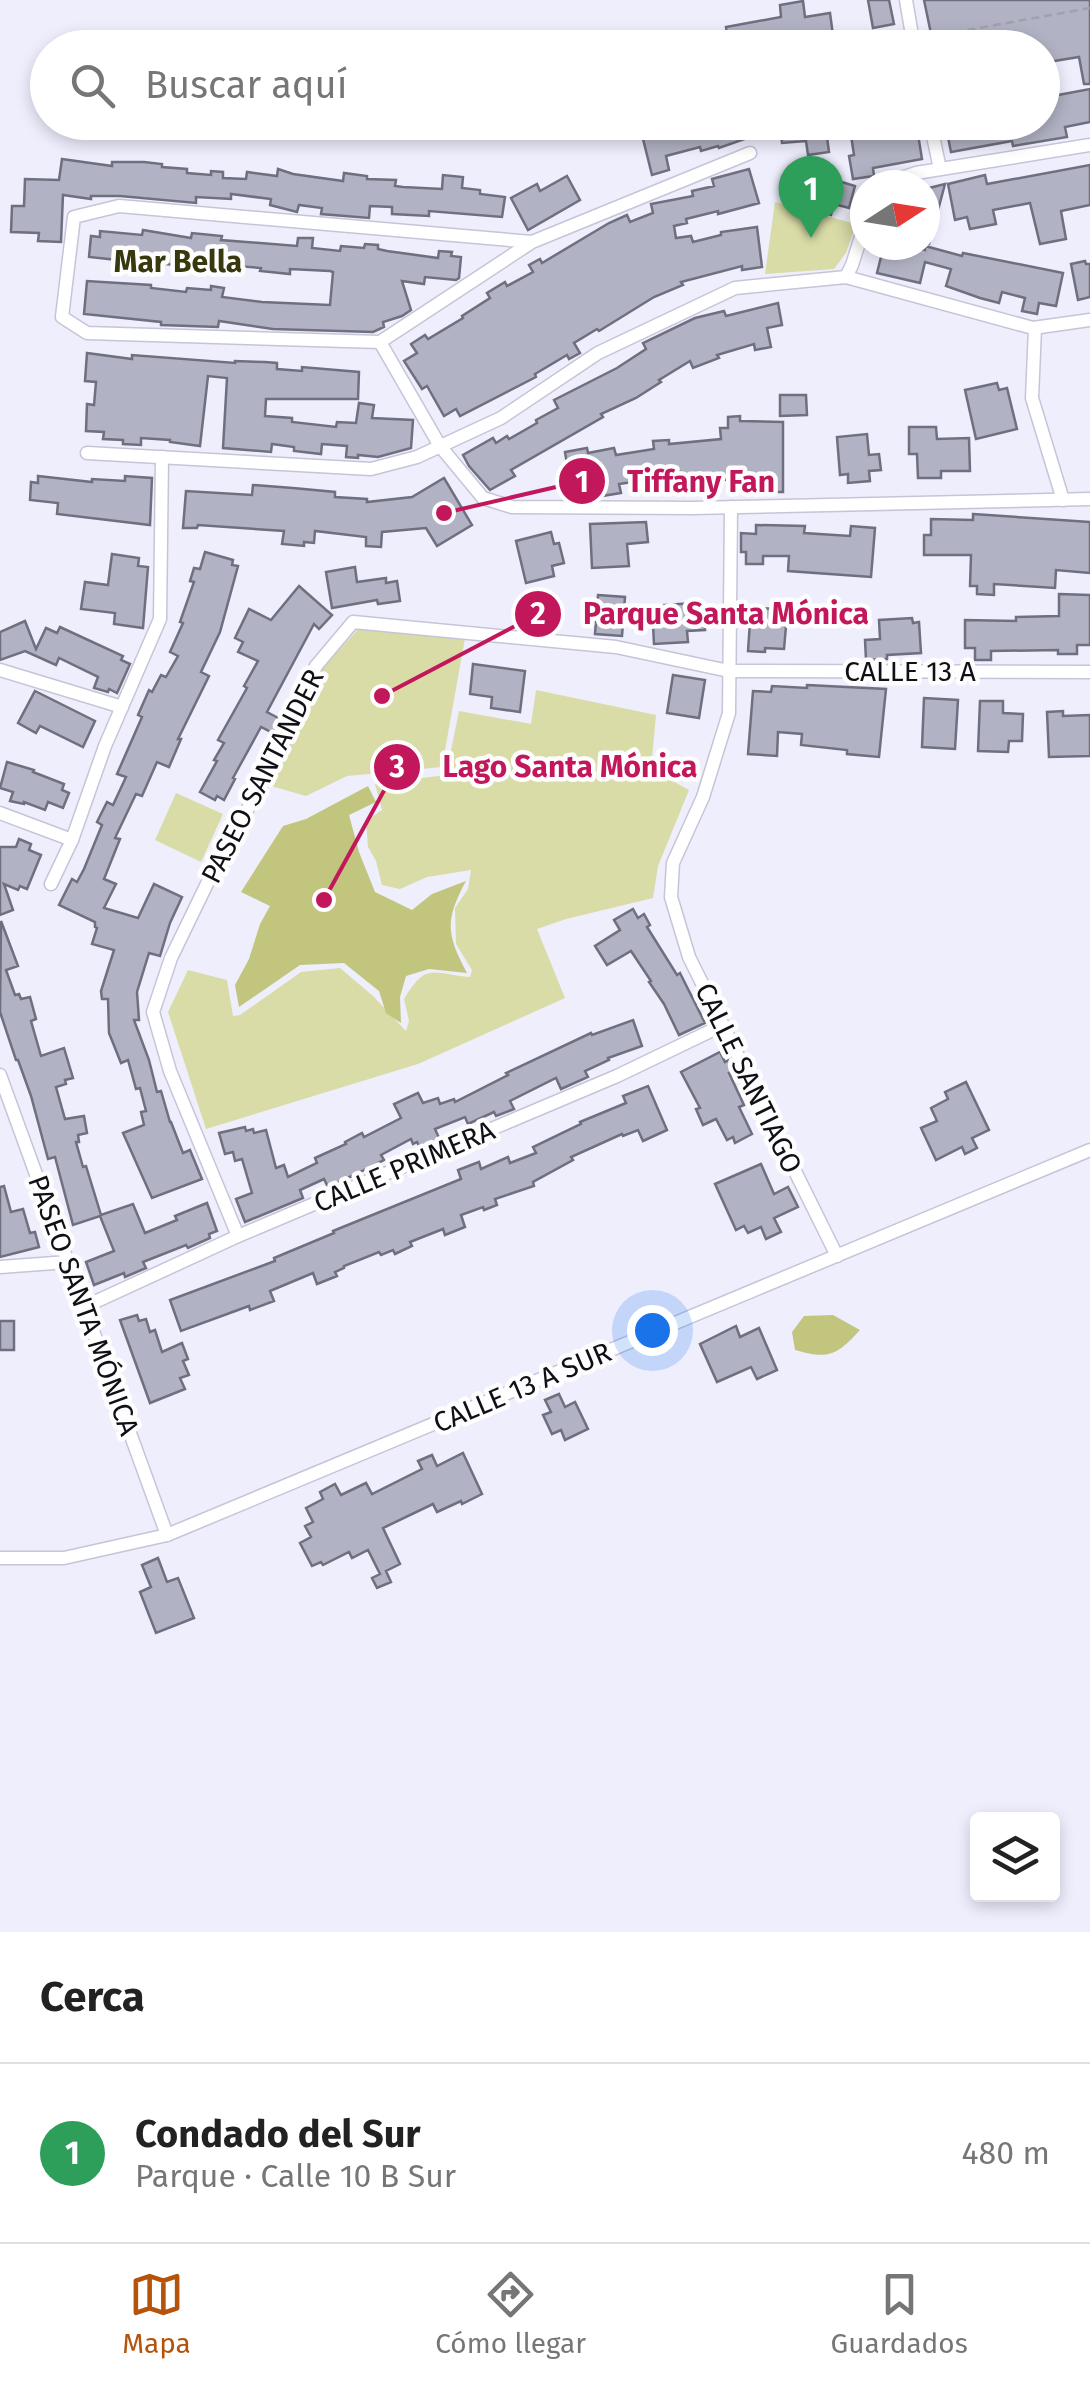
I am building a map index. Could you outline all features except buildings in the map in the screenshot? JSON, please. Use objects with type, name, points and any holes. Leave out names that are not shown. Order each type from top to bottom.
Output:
[{"type":"street","points":[[906,0],[911,30]]},
{"type":"street","points":[[934,140],[940,169]]},
{"type":"street","points":[[935,170],[1090,146]]},
{"type":"street","points":[[532,242],[119,206],[74,218],[62,318],[87,333],[380,342],[532,242],[750,153]]},
{"type":"street","points":[[846,277],[854,260]]},
{"type":"street","points":[[87,453],[371,469],[417,457],[501,418],[598,353],[735,288],[846,277],[1035,328],[1090,320]]},
{"type":"street","points":[[1035,328],[1032,398],[1063,500]]},
{"type":"street","points":[[380,342],[440,446],[483,498],[512,507],[1090,500]]},
{"type":"street","points":[[51,884],[160,619],[162,458]]},
{"type":"street","points":[[730,670],[731,507]]},
{"type":"street","name":"PASEO SANTANDER","points":[[238,1236],[170,1071],[153,1012],[170,958],[219,859],[279,754],[316,666],[353,622],[616,647],[730,670]]},
{"type":"street","points":[[0,670],[122,706]]},
{"type":"street","name":"CALLE 13 A","points":[[730,670],[1090,672]]},
{"type":"street","name":"CALLE SANTIAGO","points":[[730,670],[729,713],[704,797],[672,863],[671,896],[689,957],[837,1256]]},
{"type":"street","points":[[0,813],[72,840]]},
{"type":"street","name":"CALLE PRIMERA","points":[[84,1307],[238,1236],[617,1076],[723,1025]]},
{"type":"street","name":"PASEO SANTA MÓNICA","points":[[0,1076],[167,1535]]},
{"type":"street","name":"CALLE 13 A SUR","points":[[0,1558],[64,1558],[167,1535],[1090,1150]]},
{"type":"street","points":[[0,1266],[68,1262]]},
{"type":"path","points":[[982,30],[1090,8]]},
{"type":"shaded area","points":[[775,202],[850,222],[850,241],[834,269],[765,274]]},
{"type":"shaded area","points":[[358,629],[465,638],[442,767],[347,776],[306,796],[271,786],[320,671]]},
{"type":"shaded area","points":[[536,690],[656,715],[651,769],[689,790],[658,866],[653,898],[537,929],[565,998],[418,1064],[206,1129],[168,1012],[188,970],[227,980],[233,1016],[301,972],[340,968],[406,1031],[409,1021],[404,999],[419,979],[431,973],[470,977],[472,970],[456,944],[455,908],[468,889],[471,870],[427,877],[400,889],[382,885],[368,847],[366,821],[382,810],[375,784],[446,775],[459,711],[531,724]]},
{"type":"shaded area","points":[[368,786],[376,802],[349,815],[375,892],[412,910],[432,894],[466,881],[454,906],[451,927],[455,948],[467,973],[429,969],[406,976],[400,997],[401,1023],[386,1013],[379,991],[344,963],[300,965],[239,1007],[235,985],[270,906],[241,892],[283,826],[306,819]]},
{"type":"shaded area","points":[[176,793],[223,814],[201,862],[155,840]]},
{"type":"shaded area","points":[[833,1315],[860,1330],[832,1353],[816,1355],[795,1350],[792,1332],[804,1316]]},
{"type":"place","name":"Condado del Sur","points":[[811,238]]},
{"type":"place","name":"Tiffany Fan","points":[[444,513]]},
{"type":"place","name":"Parque Santa Mónica","points":[[382,696]]},
{"type":"place","name":"Lago Santa Mónica","points":[[324,900]]},
{"type":"district","name":"Mar Bella","points":[[178,262]]}]
